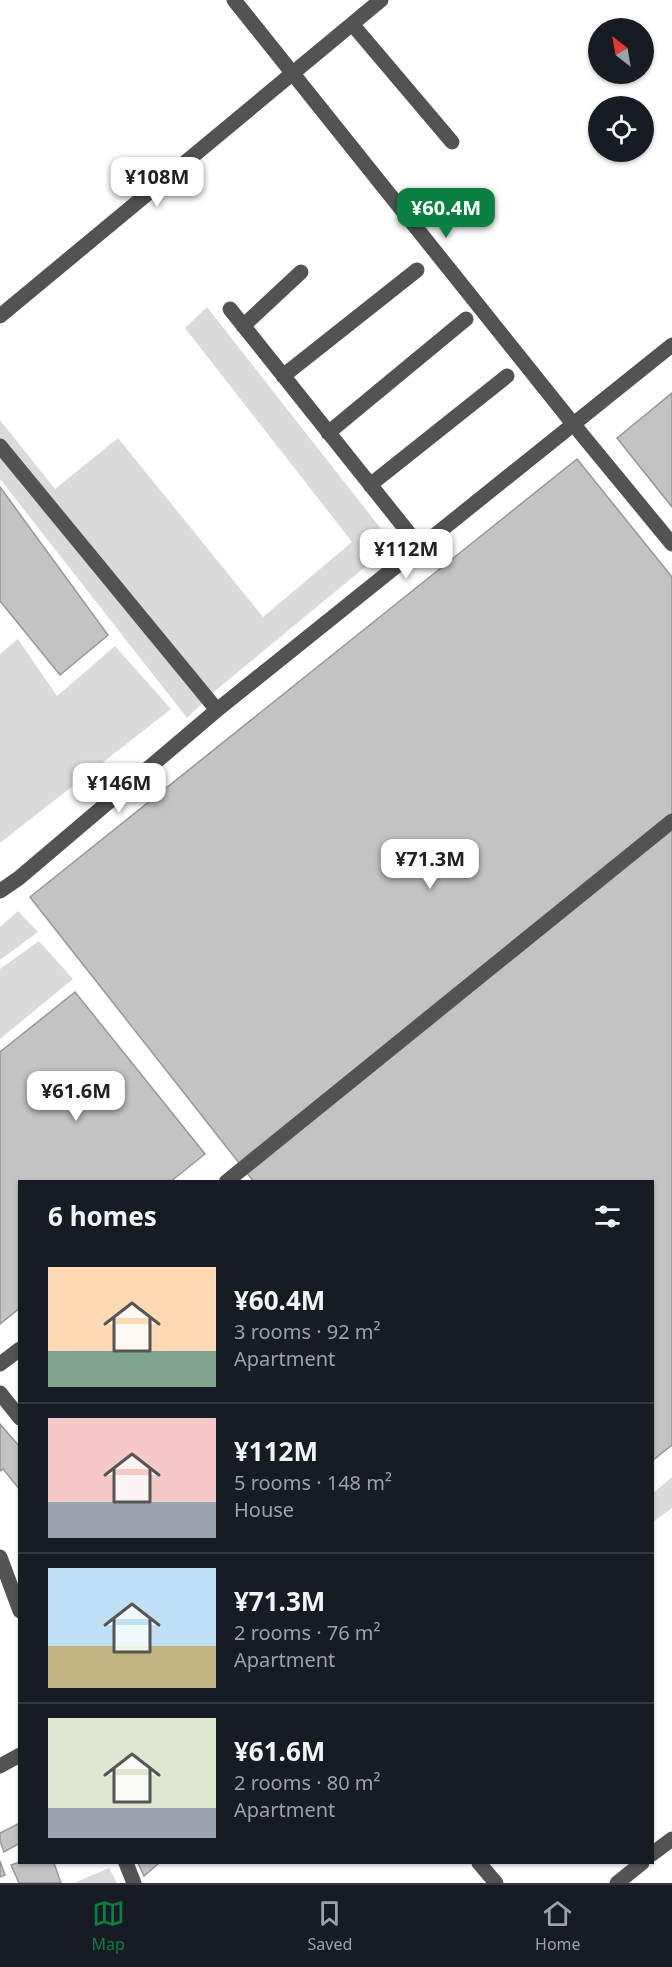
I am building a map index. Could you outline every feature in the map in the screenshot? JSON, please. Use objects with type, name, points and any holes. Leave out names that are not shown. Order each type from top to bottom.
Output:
[{"type":"street","points":[[234,0],[573,424],[672,544]]},
{"type":"street","points":[[0,316],[381,0]]},
{"type":"street","points":[[352,24],[452,142]]},
{"type":"street","points":[[283,376],[417,270]]},
{"type":"street","points":[[243,326],[301,272]]},
{"type":"street","points":[[230,309],[420,547]]},
{"type":"street","points":[[328,433],[466,319]]},
{"type":"street","points":[[0,891],[19,878],[217,710],[672,345]]},
{"type":"street","points":[[370,485],[507,376]]},
{"type":"street","points":[[0,446],[217,710]]},
{"type":"street","points":[[227,1180],[672,821]]},
{"type":"street","points":[[0,1364],[18,1350]]},
{"type":"street","points":[[0,1393],[18,1416]]},
{"type":"street","points":[[1,1559],[18,1606]]},
{"type":"street","points":[[0,1766],[18,1756]]},
{"type":"street","points":[[654,1852],[672,1839]]},
{"type":"street","points":[[126,1864],[134,1883]]},
{"type":"street","points":[[480,1864],[496,1883]]},
{"type":"street","points":[[617,1883],[641,1864]]},
{"type":"shaded area","points":[[207,307],[393,544],[215,691],[187,718],[0,479],[0,420],[55,489],[118,438],[263,617],[352,542],[185,328]]},
{"type":"shaded area","points":[[18,639],[57,696],[115,646],[171,709],[0,843],[0,654]]},
{"type":"shaded area","points":[[18,911],[38,932],[0,960],[0,927]]},
{"type":"shaded area","points":[[39,941],[73,979],[0,1039],[0,969]]},
{"type":"shaded area","points":[[672,1477],[672,1508],[654,1521],[654,1492]]},
{"type":"shaded area","points":[[109,1868],[117,1883],[74,1883]]},
{"type":"building","points":[[672,393],[672,507],[617,438]]},
{"type":"building","points":[[577,459],[672,577],[672,1445],[654,1459],[654,1180],[252,1180],[30,897]]},
{"type":"building","points":[[0,487],[108,635],[60,675],[0,601]]},
{"type":"building","points":[[75,992],[205,1154],[172,1180],[18,1180],[18,1310],[0,1324],[0,1052]]},
{"type":"building","points":[[0,1424],[18,1445],[18,1488],[3,1469],[0,1471]]},
{"type":"building","points":[[18,1824],[18,1844],[4,1852],[0,1833]]},
{"type":"building","points":[[0,1861],[5,1875],[0,1877]]},
{"type":"building","points":[[18,1863],[54,1864],[61,1883],[19,1883],[11,1865]]},
{"type":"building","points":[[138,1864],[158,1864],[144,1876]]}]
